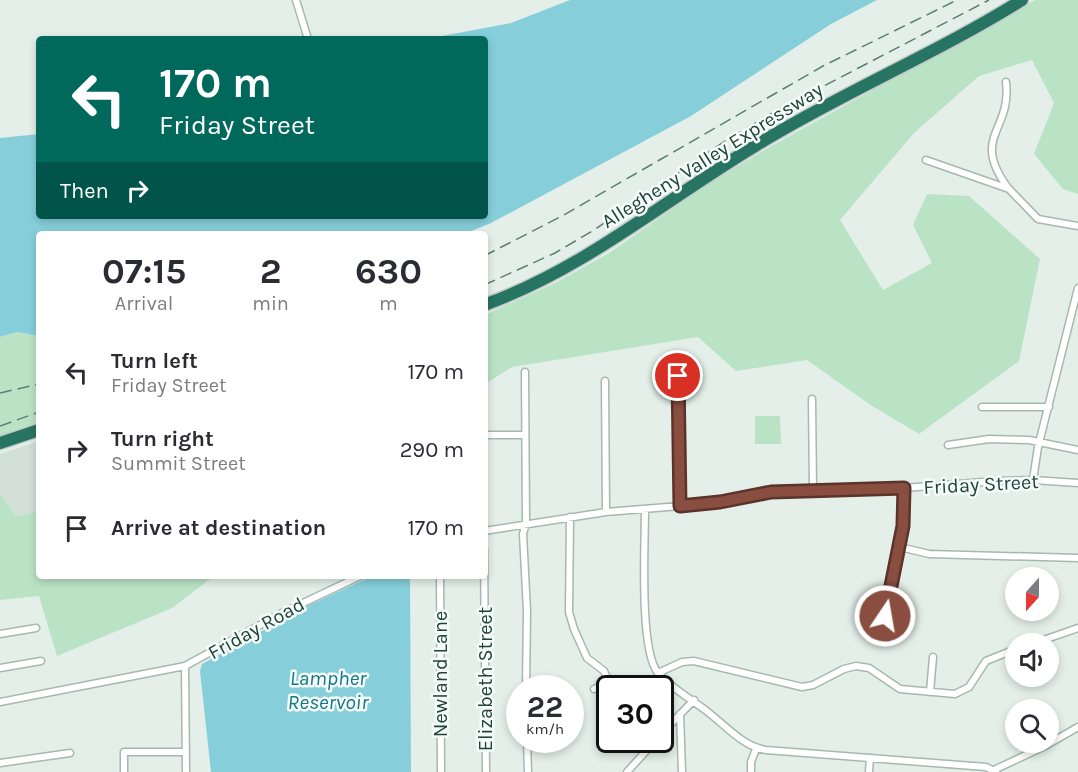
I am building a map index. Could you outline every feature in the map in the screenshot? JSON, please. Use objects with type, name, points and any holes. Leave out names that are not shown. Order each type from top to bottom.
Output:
[{"type":"highway","name":"Allegheny Valley Expressway","points":[[488,295],[532,277],[583,250],[737,148],[826,98],[986,13],[1017,1]]},
{"type":"highway","name":"Allegheny Valley Expressway","points":[[488,303],[574,263],[777,132],[1017,1]]},
{"type":"highway","points":[[0,443],[36,431]]},
{"type":"highway","points":[[0,449],[36,437]]},
{"type":"street","points":[[296,0],[307,36]]},
{"type":"street","points":[[1006,82],[1005,113],[993,138],[991,148],[993,163],[1009,189],[1038,219],[1078,226]]},
{"type":"street","points":[[926,160],[1009,189]]},
{"type":"street","points":[[1033,480],[1040,441],[1078,288]]},
{"type":"street","points":[[525,372],[526,675]]},
{"type":"street","points":[[678,376],[680,506]]},
{"type":"street","points":[[605,381],[606,512]]},
{"type":"street","points":[[812,399],[813,491]]},
{"type":"street","points":[[982,407],[1049,407]]},
{"type":"street","points":[[488,435],[525,435]]},
{"type":"street","points":[[948,445],[989,439],[1040,441],[1078,450]]},
{"type":"street","name":"Friday Street","points":[[526,524],[606,512],[720,502],[758,494],[1033,480],[1078,483]]},
{"type":"street","points":[[885,616],[904,522],[904,488]]},
{"type":"street","points":[[645,509],[646,619],[651,661],[658,673],[756,749],[986,767],[995,771],[1076,728]]},
{"type":"street","points":[[570,517],[569,612],[587,658],[604,671],[608,680],[606,684],[594,689]]},
{"type":"street","points":[[488,530],[526,524]]},
{"type":"street","points":[[900,547],[929,554],[1078,558]]},
{"type":"street","name":"Friday Road","points":[[0,702],[185,666],[282,613],[354,579]]},
{"type":"street","name":"Newland Lane","points":[[440,579],[441,772]]},
{"type":"street","name":"Elizabeth Street","points":[[484,579],[486,772]]},
{"type":"street","points":[[0,634],[36,628]]},
{"type":"street","points":[[1059,635],[1078,628]]},
{"type":"street","points":[[658,673],[682,662],[694,662],[802,687],[813,685],[844,669],[861,666],[872,670],[900,689],[961,692],[971,684],[986,661],[1005,654]]},
{"type":"street","points":[[930,692],[933,657]]},
{"type":"street","points":[[0,668],[41,661]]},
{"type":"street","points":[[185,666],[186,772]]},
{"type":"street","points":[[674,720],[694,700]]},
{"type":"street","points":[[680,714],[682,772]]},
{"type":"street","points":[[751,772],[756,749]]},
{"type":"street","points":[[124,772],[124,752],[186,752]]},
{"type":"street","points":[[0,764],[70,753]]},
{"type":"street","points":[[527,753],[528,772]]},
{"type":"street","points":[[627,772],[644,753]]},
{"type":"street","points":[[869,772],[870,758]]},
{"type":"shaded area","points":[[36,442],[36,513],[16,516],[0,493],[0,454]]},
{"type":"green space","points":[[1035,0],[1078,0],[1078,194],[1063,189],[1034,154],[1054,103],[1032,60],[979,76],[914,133],[840,220],[883,290],[932,263],[913,225],[927,194],[969,196],[1040,259],[1019,361],[919,434],[872,406],[807,360],[736,371],[698,337],[512,367],[488,382],[488,314],[557,282],[609,253],[711,182]]},
{"type":"green space","points":[[17,332],[36,335],[36,426],[0,438],[0,337]]},
{"type":"green space","points":[[755,416],[780,416],[781,444],[755,444]]},
{"type":"green space","points":[[0,493],[16,516],[36,513],[36,579],[210,579],[172,608],[57,656],[39,596],[0,600]]},
{"type":"water","points":[[570,0],[877,0],[831,24],[691,116],[491,223],[471,231],[36,231],[36,335],[17,332],[0,337],[0,138],[36,134],[36,219],[488,219],[488,36],[442,36],[511,23]]},
{"type":"water","name":"Lampher Reservoir","points":[[366,579],[410,579],[411,772],[211,772],[200,671],[202,664],[303,608]]},
{"type":"railway","points":[[488,254],[562,216],[823,66],[957,0]]},
{"type":"railway","points":[[488,283],[555,253],[594,230],[725,141],[774,112],[989,0]]},
{"type":"railway","points":[[0,393],[36,385]]},
{"type":"railway","points":[[0,426],[36,413]]},
{"type":"route","points":[[678,376],[680,506],[720,502],[771,492],[904,488],[900,547],[885,616]]}]
